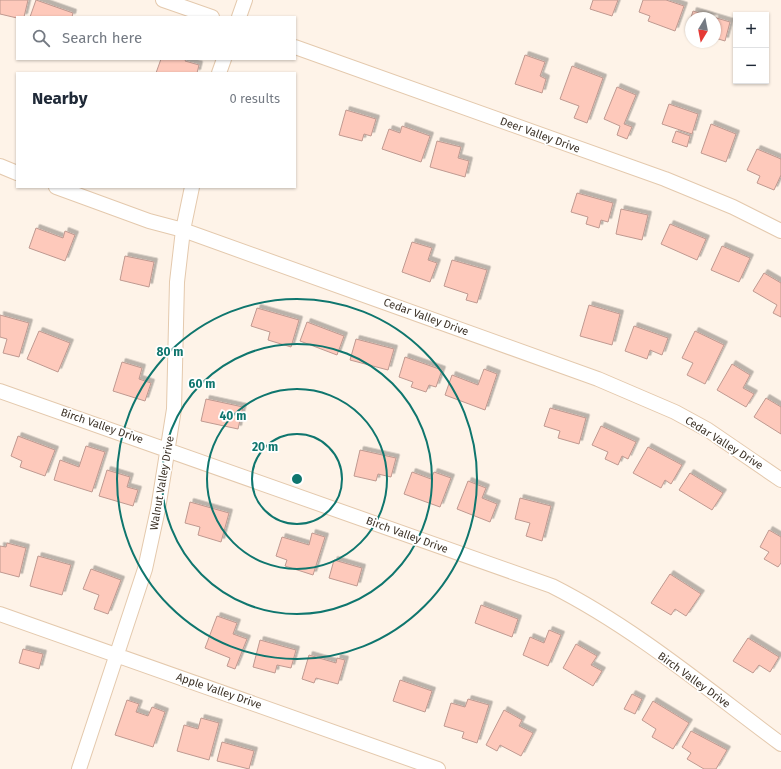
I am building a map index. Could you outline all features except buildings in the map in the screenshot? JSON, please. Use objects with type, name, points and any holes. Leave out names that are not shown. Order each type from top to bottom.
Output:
[{"type":"street","points":[[163,0],[209,16]]},
{"type":"street","points":[[238,16],[244,0]]},
{"type":"street","name":"Deer Valley Drive","points":[[296,47],[665,179],[733,207],[781,231]]},
{"type":"street","points":[[219,72],[224,60]]},
{"type":"street","points":[[0,166],[16,173]]},
{"type":"street","name":"Cedar Valley Drive","points":[[59,188],[149,221],[183,230],[598,379],[688,419],[721,439],[781,480]]},
{"type":"street","name":"Walnut Valley Drive","points":[[79,769],[145,569],[158,509],[174,410],[178,282],[183,230],[192,188]]},
{"type":"street","name":"Birch Valley Drive","points":[[0,391],[168,449],[552,586],[619,624],[781,744]]},
{"type":"street","name":"Apple Valley Drive","points":[[0,614],[438,769]]}]
